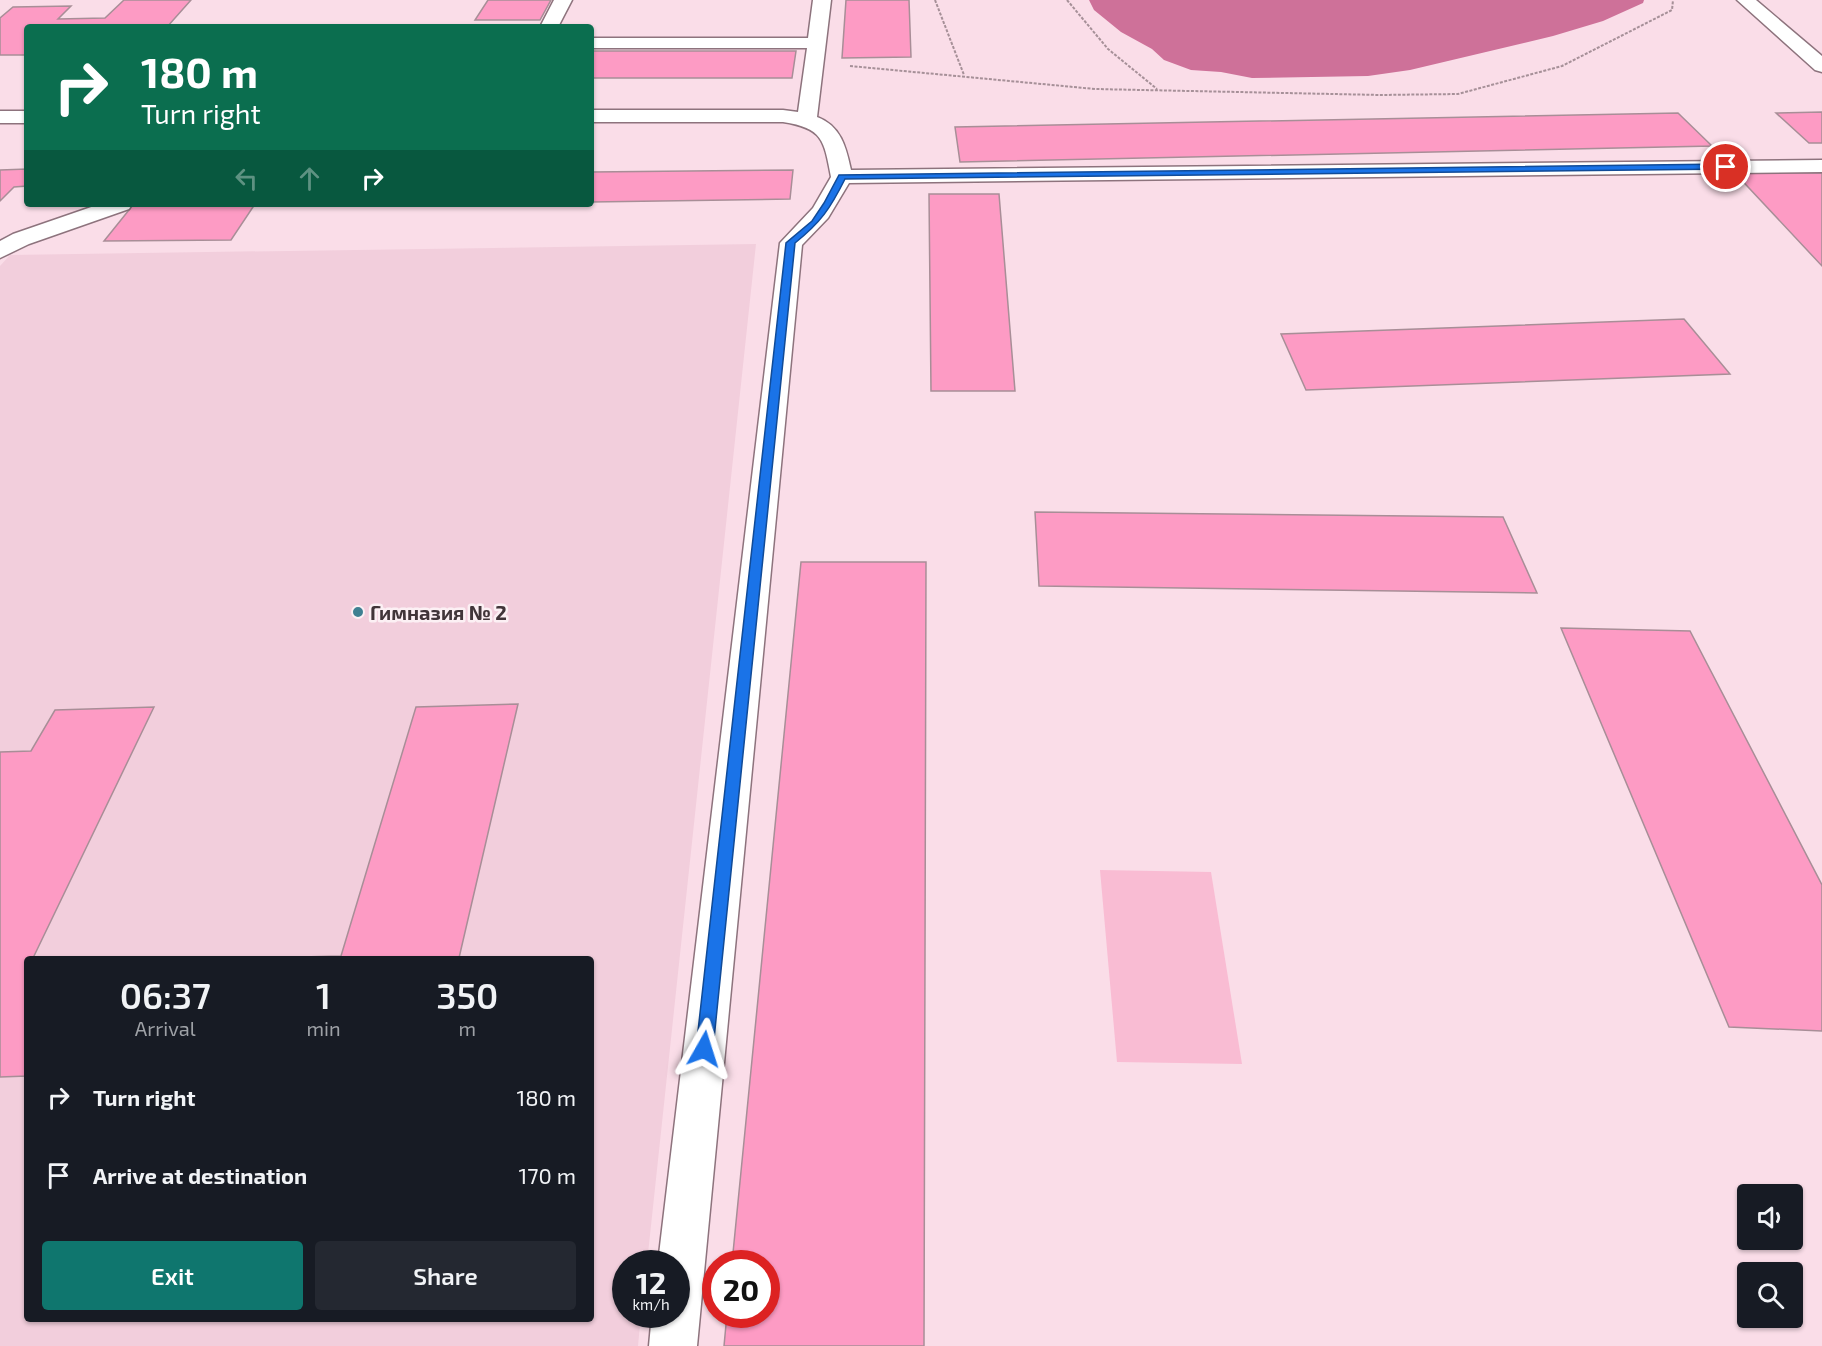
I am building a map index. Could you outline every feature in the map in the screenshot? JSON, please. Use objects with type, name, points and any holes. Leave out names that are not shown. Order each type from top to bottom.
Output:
[{"type":"street","points":[[551,24],[563,0]]},
{"type":"street","points":[[807,119],[822,0]]},
{"type":"street","points":[[1746,0],[1822,66]]},
{"type":"street","points":[[594,44],[815,52]]},
{"type":"street","points":[[594,116],[783,116],[807,119],[824,126],[831,136],[842,177],[815,223],[791,243],[682,1250]]},
{"type":"street","points":[[0,117],[24,117]]},
{"type":"street","points":[[842,177],[1822,166]]},
{"type":"street","points":[[0,251],[21,239],[112,207]]},
{"type":"street","points":[[673,1346],[675,1328]]},
{"type":"path","points":[[935,0],[964,75]]},
{"type":"path","points":[[1067,0],[1087,29],[1119,62],[1157,89]]},
{"type":"path","points":[[815,52],[823,63],[1095,89],[1380,95],[1458,94],[1562,66],[1672,10],[1673,0]]},
{"type":"shaded area","points":[[1089,0],[1644,0],[1643,3],[1603,21],[1553,36],[1410,70],[1368,76],[1252,78],[1221,72],[1191,70],[1164,60],[1152,49],[1121,32],[1094,10]]},
{"type":"shaded area","name":"Гимназия № 2","points":[[756,244],[648,1250],[612,1250],[612,1328],[640,1328],[638,1346],[0,1346],[0,266],[10,255]]},
{"type":"shaded area","points":[[1100,870],[1211,872],[1242,1064],[1117,1062]]},
{"type":"building","points":[[124,0],[191,0],[170,24],[24,24],[24,55],[0,55],[0,18],[13,7],[71,6],[58,19],[105,18]]},
{"type":"building","points":[[488,0],[551,0],[540,20],[475,20]]},
{"type":"building","points":[[846,0],[909,0],[911,57],[842,58]]},
{"type":"building","points":[[594,51],[796,51],[792,78],[594,78]]},
{"type":"building","points":[[1822,112],[1822,143],[1809,143],[1776,113]]},
{"type":"building","points":[[1678,113],[1712,146],[960,162],[955,127]]},
{"type":"building","points":[[24,169],[24,186],[14,187],[0,201],[0,170]]},
{"type":"building","points":[[793,170],[790,199],[594,202],[594,172]]},
{"type":"building","points":[[1734,172],[1822,173],[1822,266]]},
{"type":"building","points":[[929,194],[999,194],[1015,391],[931,391]]},
{"type":"building","points":[[131,207],[253,207],[231,240],[104,241]]},
{"type":"building","points":[[1684,319],[1730,374],[1306,390],[1281,334]]},
{"type":"building","points":[[1035,512],[1503,517],[1537,593],[1039,586]]},
{"type":"building","points":[[801,562],[926,562],[924,1346],[724,1346],[726,1328],[780,1328],[780,1250],[733,1250]]},
{"type":"building","points":[[1561,628],[1690,631],[1822,885],[1822,1031],[1729,1027]]},
{"type":"building","points":[[518,704],[459,956],[341,956],[416,707]]},
{"type":"building","points":[[154,707],[34,956],[24,956],[24,1076],[0,1077],[0,752],[31,751],[55,710]]},
{"type":"place","name":"Гимназия № 2","points":[[358,612]]},
{"type":"route","points":[[704,1049],[791,243],[815,223],[842,177],[1726,167]]}]
